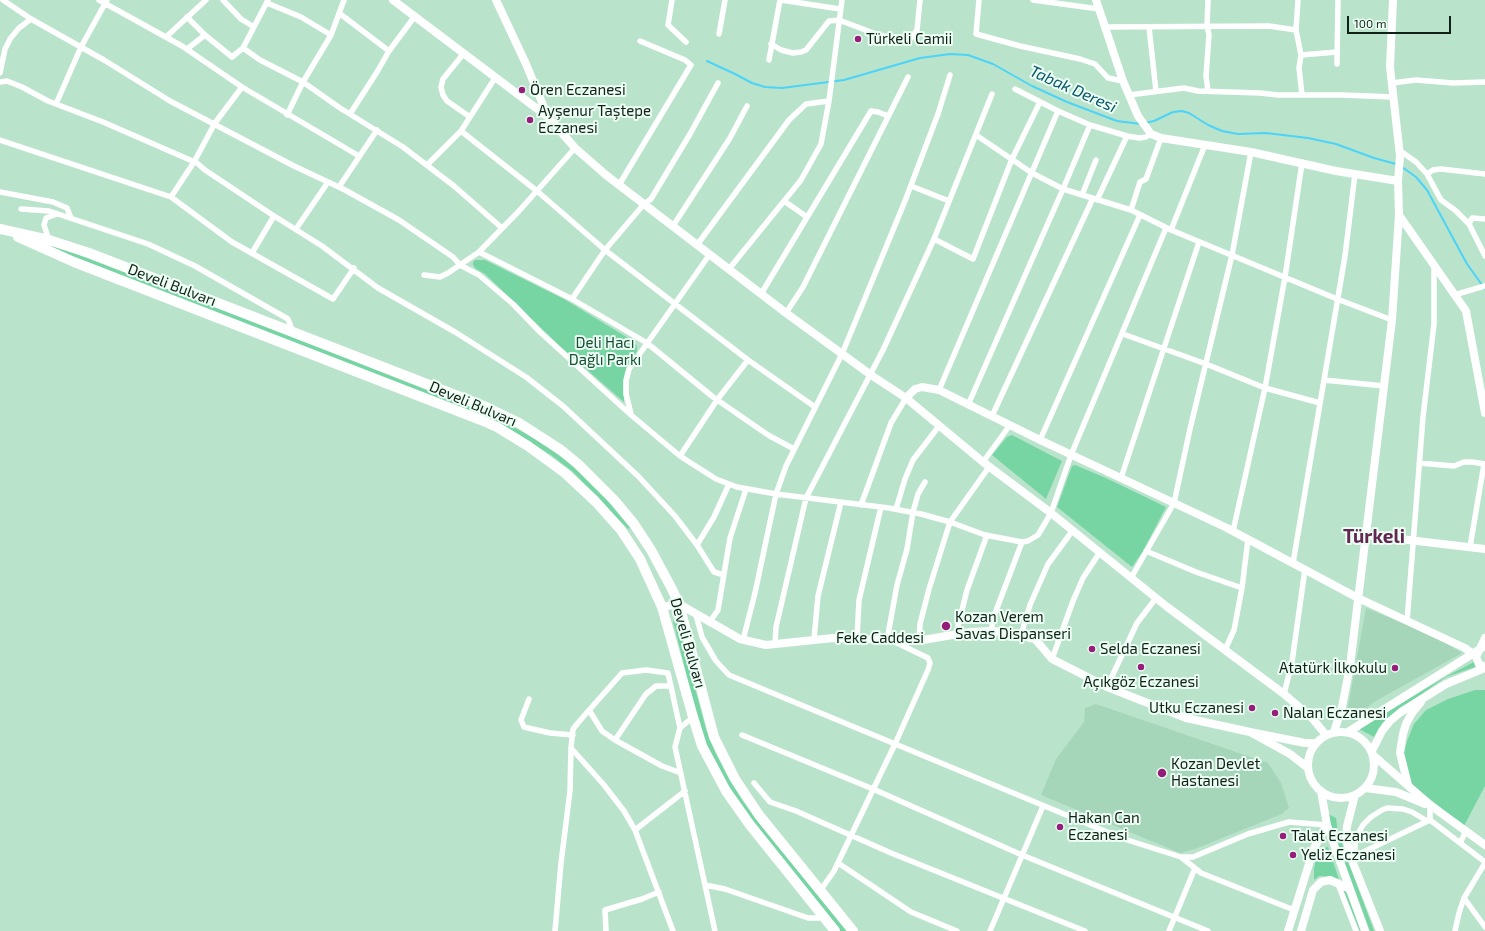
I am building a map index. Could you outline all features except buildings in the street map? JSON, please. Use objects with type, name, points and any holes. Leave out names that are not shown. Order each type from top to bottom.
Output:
[{"type":"highway","name":"Develi Bulvarı","points":[[0,229],[49,240],[90,253],[496,411],[519,423],[561,450],[615,500],[634,524],[664,572],[678,604],[714,736],[735,779],[749,802],[853,931]]},
{"type":"highway","name":"Develi Bulvarı","points":[[0,229],[74,262],[474,417],[502,430],[528,446],[581,487],[608,515],[628,540],[640,559],[662,607],[693,717],[702,746],[708,759],[732,800],[750,825],[835,931]]},
{"type":"street","points":[[3,0],[30,19],[81,47],[170,101],[215,123],[294,166],[339,187],[400,220],[453,257],[460,265],[479,275],[513,304],[540,332],[631,414],[680,456],[716,479],[746,489],[913,512],[950,522],[988,535],[1022,542],[1028,541],[1038,535],[1052,513],[1071,454],[1205,145]]},
{"type":"street","points":[[99,0],[106,2],[187,49],[242,87],[287,115],[359,156]]},
{"type":"street","points":[[166,37],[206,0]]},
{"type":"street","points":[[223,0],[241,19],[254,27]]},
{"type":"street","points":[[287,115],[303,82],[330,35],[344,0]]},
{"type":"street","points":[[393,0],[548,117],[575,148],[619,185],[786,313],[871,375],[906,398],[986,464],[1052,513],[1156,598],[1284,694],[1312,718],[1326,735]]},
{"type":"street","points":[[496,0],[526,64],[548,117]]},
{"type":"street","points":[[672,0],[668,25],[686,42]]},
{"type":"street","points":[[719,34],[725,0]]},
{"type":"street","points":[[768,60],[780,0],[840,9]]},
{"type":"street","points":[[729,269],[801,180],[821,144],[829,102],[842,0]]},
{"type":"street","points":[[771,44],[781,50],[801,52],[806,50],[829,21],[839,20],[876,34],[903,41],[910,39],[917,30],[920,0]]},
{"type":"street","points":[[979,0],[976,34],[1020,46],[1080,59],[1095,64],[1108,78],[1122,81]]},
{"type":"street","points":[[1033,0],[1063,2],[1099,9]]},
{"type":"street","points":[[1096,0],[1122,81],[1138,116],[1149,132],[1161,138],[1251,152],[1355,174],[1398,178]]},
{"type":"street","points":[[1208,0],[1207,26],[1209,35],[1206,76],[1208,91]]},
{"type":"street","points":[[1298,0],[1296,30],[1301,56],[1299,68],[1302,95]]},
{"type":"street","points":[[1337,64],[1338,0]]},
{"type":"street","points":[[1334,732],[1342,707],[1350,666],[1392,320],[1399,215],[1398,178],[1400,153],[1390,67],[1393,0]]},
{"type":"street","points":[[187,17],[205,35],[232,57],[243,48],[268,1],[301,17],[330,35]]},
{"type":"street","points":[[56,104],[81,47],[106,2]]},
{"type":"street","points":[[339,13],[389,51]]},
{"type":"street","points":[[350,114],[389,51],[415,16]]},
{"type":"street","points":[[0,73],[5,49],[10,39],[19,28],[30,19]]},
{"type":"street","points":[[1105,27],[1269,26],[1296,30]]},
{"type":"street","points":[[1149,27],[1156,91]]},
{"type":"street","points":[[187,49],[205,35]]},
{"type":"street","points":[[619,185],[691,65],[685,60],[640,41]]},
{"type":"street","points":[[243,48],[260,60],[303,82],[350,114],[403,147],[454,186],[502,228]]},
{"type":"street","points":[[1301,56],[1337,52]]},
{"type":"street","points":[[464,53],[443,79],[441,87],[443,95],[447,101],[470,117]]},
{"type":"street","points":[[743,640],[756,593],[776,494],[786,466],[842,354],[911,186],[938,114],[950,75]]},
{"type":"street","points":[[786,313],[803,287],[908,77]]},
{"type":"street","points":[[427,165],[461,131],[495,78]]},
{"type":"street","points":[[1392,83],[1416,80],[1453,83],[1485,82]]},
{"type":"street","points":[[0,82],[7,82],[22,87],[56,104],[103,122],[194,162],[274,216],[322,246],[354,268],[378,288],[498,358],[526,377],[563,406],[638,476],[675,516],[697,545],[714,572],[724,576]]},
{"type":"street","points":[[572,299],[605,250],[644,204],[651,199],[690,134],[718,83]]},
{"type":"street","points":[[171,197],[194,162],[215,123],[242,87]]},
{"type":"street","points":[[1129,95],[1184,88],[1208,91],[1260,93],[1278,96],[1342,95],[1394,97]]},
{"type":"street","points":[[1015,89],[1058,111],[1090,125],[1127,136],[1143,138],[1149,132]]},
{"type":"street","points":[[775,644],[776,627],[806,498],[871,375],[934,239],[992,94]]},
{"type":"street","points":[[697,245],[790,120],[806,104],[829,102]]},
{"type":"street","points":[[934,239],[972,258],[1012,158],[1040,102]]},
{"type":"street","points":[[673,226],[730,138],[747,106]]},
{"type":"street","points":[[761,294],[871,111],[888,116]]},
{"type":"street","points":[[938,390],[1058,111]]},
{"type":"street","points":[[968,405],[1090,125]]},
{"type":"street","points":[[339,187],[377,130]]},
{"type":"street","points":[[461,131],[536,191],[605,250],[748,360],[815,407]]},
{"type":"street","points":[[976,135],[1032,172],[1063,189],[1131,210],[1199,242],[1286,277],[1337,300],[1392,320]]},
{"type":"street","points":[[992,416],[1095,199],[1127,136]]},
{"type":"street","points":[[1131,210],[1140,182],[1146,179],[1161,138]]},
{"type":"street","points":[[0,140],[171,197],[232,242],[333,299],[354,268]]},
{"type":"street","points":[[424,275],[440,276],[448,273],[479,252],[575,148]]},
{"type":"street","points":[[1131,578],[1174,503],[1232,255],[1251,152]]},
{"type":"street","points":[[1400,153],[1416,162],[1427,174],[1441,200],[1455,210],[1469,224],[1485,256]]},
{"type":"street","points":[[1082,195],[1096,160]]},
{"type":"street","points":[[1233,531],[1265,388],[1286,277],[1302,163]]},
{"type":"street","points":[[1427,174],[1433,170],[1441,169],[1485,174]]},
{"type":"street","points":[[1293,563],[1345,256],[1355,174]]},
{"type":"street","points":[[296,229],[328,182]]},
{"type":"street","points":[[911,186],[949,201]]},
{"type":"street","points":[[0,192],[52,202],[67,208],[71,218]]},
{"type":"street","points":[[784,201],[807,217]]},
{"type":"street","points":[[21,209],[49,211],[148,244],[194,266],[288,319],[293,332]]},
{"type":"street","points":[[49,240],[44,224],[46,218],[57,214]]},
{"type":"street","points":[[1040,440],[1140,215]]},
{"type":"street","points":[[1399,215],[1466,311],[1483,391],[1485,413]]},
{"type":"street","points":[[252,253],[274,216]]},
{"type":"street","points":[[1469,224],[1472,218],[1485,219]]},
{"type":"street","points":[[1121,478],[1199,242]]},
{"type":"street","points":[[479,252],[572,299],[647,343],[717,400],[768,435],[794,449]]},
{"type":"street","points":[[631,414],[626,394],[626,381],[629,369],[710,254]]},
{"type":"street","points":[[1407,621],[1423,417],[1434,324],[1434,266]]},
{"type":"street","points":[[1454,295],[1485,286]]},
{"type":"street","points":[[1123,334],[1206,364],[1265,388],[1320,403]]},
{"type":"street","points":[[680,456],[717,400],[748,360]]},
{"type":"street","points":[[1324,380],[1384,386]]},
{"type":"street","points":[[861,505],[891,423],[906,398],[915,389],[922,388],[938,390],[1233,531],[1358,598],[1465,648],[1479,650]]},
{"type":"street","points":[[919,640],[920,624],[929,589],[950,522],[1010,425]]},
{"type":"street","points":[[896,509],[905,479],[913,460],[939,426]]},
{"type":"street","points":[[1419,463],[1454,466],[1464,462],[1485,464],[1470,547]]},
{"type":"street","points":[[820,891],[838,863],[896,744],[928,670],[930,662],[928,658],[889,640],[897,584],[907,550],[913,512],[918,494],[925,482]]},
{"type":"street","points":[[697,545],[714,516],[729,484]]},
{"type":"street","points":[[709,623],[718,610],[730,538],[746,489]]},
{"type":"street","points":[[814,640],[818,596],[841,502]]},
{"type":"street","points":[[856,638],[860,600],[881,507]]},
{"type":"street","points":[[1021,635],[1030,605],[1048,564],[1073,530]]},
{"type":"street","points":[[956,634],[967,590],[988,535]]},
{"type":"street","points":[[1366,535],[1485,549]]},
{"type":"street","points":[[1225,650],[1234,630],[1242,588],[1248,539]]},
{"type":"street","points":[[991,631],[994,616],[1022,542]]},
{"type":"street","points":[[1146,551],[1196,572],[1242,588]]},
{"type":"street","points":[[1052,659],[1072,601],[1083,578],[1100,552]]},
{"type":"street","points":[[1284,694],[1292,662],[1305,569]]},
{"type":"street","points":[[1107,686],[1137,623],[1156,598]]},
{"type":"street","points":[[662,607],[678,604]]},
{"type":"street","name":"Feke Caddesi","points":[[678,604],[709,623],[743,640],[757,643],[775,644],[833,638],[919,640],[956,634],[991,631],[1021,635],[1035,639],[1052,659],[1107,686],[1186,718],[1305,744],[1316,743]]},
{"type":"street","points":[[696,615],[702,638],[716,661],[730,675],[1124,839],[1180,857],[1193,857],[1248,834],[1289,822],[1327,826]]},
{"type":"street","points":[[1485,638],[1477,652],[1477,661],[1485,668]]},
{"type":"street","points":[[1348,732],[1479,650]]},
{"type":"street","points":[[1485,668],[1446,684],[1390,721],[1382,731],[1372,753],[1374,764],[1370,781],[1365,788],[1355,795],[1346,798],[1329,796],[1315,785],[1310,777],[1308,768],[1310,755],[1316,743],[1326,735],[1334,732],[1348,732],[1362,739],[1372,753],[1430,805],[1485,845]]},
{"type":"street","points":[[556,931],[561,863],[570,791],[571,748],[574,729],[622,673],[646,670],[668,673],[680,728],[675,747],[715,931]]},
{"type":"street","points":[[615,740],[646,694],[656,686],[671,686]]},
{"type":"street","points":[[1408,785],[1400,753],[1403,734],[1412,713],[1425,697]]},
{"type":"street","points":[[529,699],[521,720],[524,727],[550,733],[573,735]]},
{"type":"street","points":[[589,710],[602,731],[615,740],[662,766],[681,773]]},
{"type":"street","points":[[680,728],[693,717]]},
{"type":"street","points":[[1250,732],[1290,754],[1308,768]]},
{"type":"street","points":[[742,735],[873,789],[1022,855],[1208,931]]},
{"type":"street","points":[[571,748],[620,806],[635,830],[673,931]]},
{"type":"street","points":[[754,783],[770,802],[796,811],[1085,931]]},
{"type":"street","points":[[1365,788],[1396,792],[1430,805]]},
{"type":"street","points":[[635,830],[685,790]]},
{"type":"street","points":[[1321,791],[1327,826],[1348,888],[1365,931]]},
{"type":"street","points":[[1355,795],[1347,826],[1346,838],[1380,931]]},
{"type":"street","points":[[1428,820],[1430,805]]},
{"type":"street","points":[[990,931],[1043,806]]},
{"type":"street","points":[[1353,857],[1355,842],[1363,825],[1371,817],[1387,808],[1403,809],[1412,812],[1428,820],[1460,843],[1485,862],[1464,898],[1455,931]]},
{"type":"street","points":[[1353,857],[1428,820]]},
{"type":"street","points":[[1288,931],[1314,848],[1327,826]]},
{"type":"street","points":[[1460,843],[1466,830]]},
{"type":"street","points":[[1180,857],[1201,873],[1294,910]]},
{"type":"street","points":[[838,863],[911,912],[957,931]]},
{"type":"street","points":[[1169,931],[1195,868]]},
{"type":"street","points":[[1301,931],[1313,890],[1321,882],[1330,880],[1348,888]]},
{"type":"street","points":[[1338,884],[1356,931]]},
{"type":"street","points":[[705,885],[725,888],[808,918],[824,918]]},
{"type":"street","points":[[606,931],[605,910],[642,900],[659,892]]},
{"type":"street","points":[[1464,898],[1485,927]]},
{"type":"shaded area","name":"Atatürk İlkokulu","points":[[1366,608],[1439,639],[1462,653],[1374,702],[1353,719],[1347,712]]},
{"type":"shaded area","name":"Kozan Devlet Hastanesi","points":[[1096,704],[1268,763],[1281,783],[1289,808],[1282,814],[1195,849],[1180,853],[1041,795],[1056,759],[1084,722],[1085,708]]},
{"type":"green space","points":[[53,245],[321,348],[499,419],[539,441],[565,460],[606,499],[630,528],[628,529],[573,472],[551,455],[506,427],[61,253],[51,246]]},
{"type":"green space","name":"Deli Hacı Dağlı Parkı","points":[[475,260],[485,260],[564,299],[633,341],[637,346],[637,351],[625,372],[623,381],[624,402],[562,348],[485,274],[476,269],[473,265]]},
{"type":"green space","points":[[1012,435],[1062,461],[1046,499],[992,455],[1007,437]]},
{"type":"green space","points":[[1075,465],[1166,507],[1143,551],[1132,567],[1057,507],[1072,466]]},
{"type":"green space","points":[[673,621],[677,621],[706,729],[715,752],[728,777],[742,800],[762,827],[847,931],[840,931],[765,838],[732,794],[705,742],[697,717]]},
{"type":"green space","points":[[1474,662],[1475,667],[1446,677],[1393,714],[1383,722],[1374,737],[1359,729],[1445,677]]},
{"type":"green space","points":[[1475,690],[1485,690],[1485,786],[1464,826],[1411,784],[1403,757],[1407,741],[1414,724],[1426,710],[1448,699]]},
{"type":"green space","points":[[1326,813],[1336,818],[1338,833],[1374,931],[1370,931]]},
{"type":"green space","points":[[1328,847],[1339,879],[1319,876],[1314,880],[1314,868],[1318,851],[1322,848]]},
{"type":"green space","points":[[1342,887],[1344,887],[1361,931],[1360,931]]},
{"type":"waterway","name":"Tabak Deresi","points":[[707,61],[752,83],[765,87],[782,88],[844,80],[920,58],[950,54],[968,55],[993,64],[1032,86],[1067,102],[1117,121],[1141,124]]},
{"type":"waterway","name":"Tabak Deresi","points":[[1145,123],[1154,121],[1173,112],[1182,111],[1189,113],[1208,125],[1222,131],[1238,134],[1266,133],[1308,138],[1336,144],[1374,158],[1396,164]]},
{"type":"waterway","name":"Tabak Deresi","points":[[1402,167],[1416,177],[1427,190],[1467,264],[1485,289]]},
{"type":"place","name":"Türkeli Camii","points":[[858,39]]},
{"type":"place","name":"Ören Eczanesi","points":[[522,90]]},
{"type":"place","name":"Ayşenur Taştepe Eczanesi","points":[[530,120]]},
{"type":"place","name":"Kozan Verem Savas Dispanseri","points":[[946,626]]},
{"type":"place","name":"Selda Eczanesi","points":[[1092,649]]},
{"type":"place","name":"Açıkgöz Eczanesi","points":[[1141,667]]},
{"type":"place","name":"Atatürk İlkokulu","points":[[1395,668]]},
{"type":"place","name":"Utku Eczanesi","points":[[1252,708]]},
{"type":"place","name":"Nalan Eczanesi","points":[[1275,713]]},
{"type":"place","name":"Kozan Devlet Hastanesi","points":[[1162,773]]},
{"type":"place","name":"Hakan Can Eczanesi","points":[[1060,827]]},
{"type":"place","name":"Talat Eczanesi","points":[[1283,836]]},
{"type":"place","name":"Yeliz Eczanesi","points":[[1293,855]]},
{"type":"district","name":"Türkeli","points":[[1374,537]]}]
